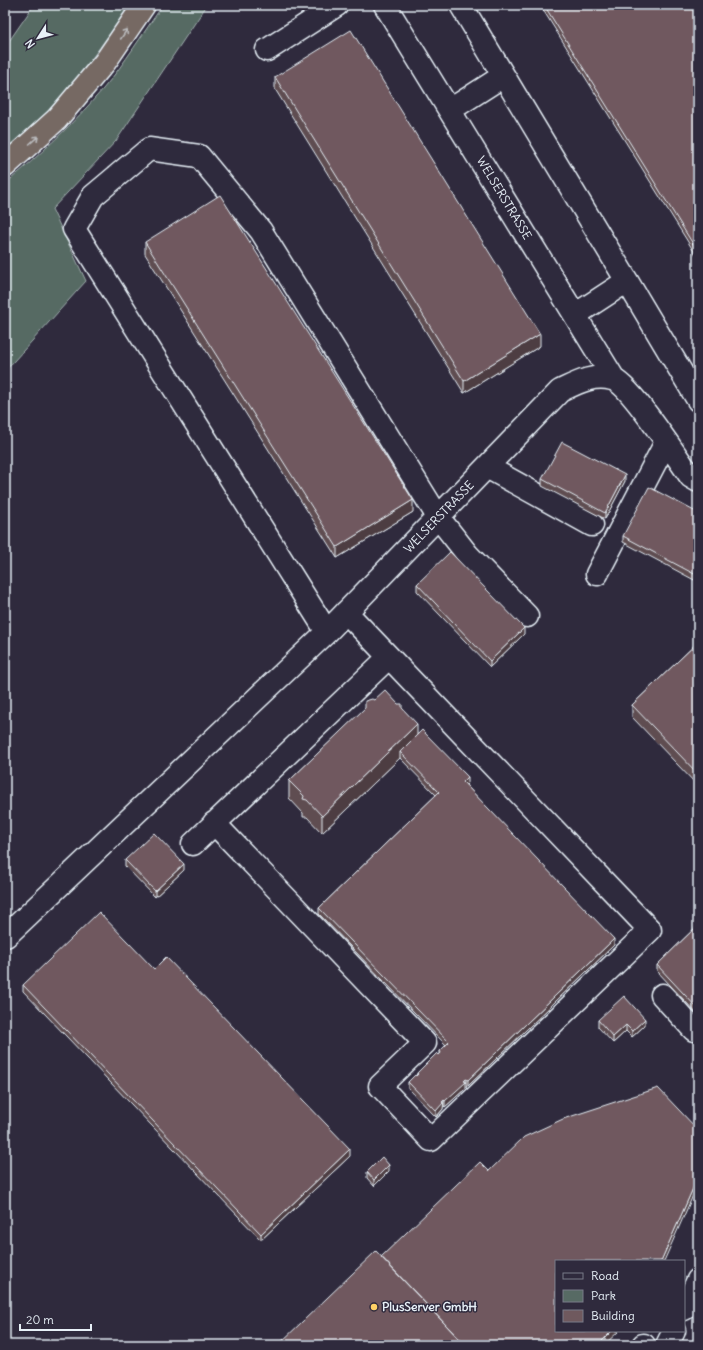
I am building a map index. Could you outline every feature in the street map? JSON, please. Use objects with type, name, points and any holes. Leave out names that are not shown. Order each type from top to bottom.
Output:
[{"type":"highway","points":[[5,166],[58,119],[105,62],[144,5]]},
{"type":"street","points":[[267,50],[337,5]]},
{"type":"street","points":[[460,5],[698,400]]},
{"type":"street","name":"WELSERSTRASSE","points":[[389,11],[614,379],[633,396],[691,477],[698,481]]},
{"type":"street","points":[[450,110],[503,76]]},
{"type":"street","points":[[327,632],[74,229],[93,196],[149,149],[199,156],[261,231],[438,517],[468,555],[527,616]]},
{"type":"street","points":[[575,315],[627,281]]},
{"type":"street","name":"WELSERSTRASSE","points":[[6,936],[327,632],[560,391],[580,381],[597,377],[614,379]]},
{"type":"street","points":[[597,574],[666,442]]},
{"type":"street","points":[[487,467],[592,525]]},
{"type":"street","points":[[214,823],[425,1043],[380,1086],[431,1140],[650,930],[346,612]]},
{"type":"street","points":[[192,844],[389,657]]},
{"type":"street","points":[[662,996],[694,1030],[698,1027]]},
{"type":"street","points":[[685,1308],[698,1280]]},
{"type":"street","points":[[667,1345],[674,1332]]},
{"type":"green space","points":[[34,5],[129,5],[79,75],[36,124],[5,152],[5,47]]},
{"type":"green space","points":[[163,5],[207,5],[116,141],[52,209],[86,281],[5,371],[5,184],[56,139],[92,102],[119,69]]},
{"type":"building","points":[[544,5],[698,5],[698,252]]},
{"type":"building","points":[[351,30],[540,334],[464,381],[275,77]]},
{"type":"building","points":[[220,195],[413,500],[337,547],[145,242]]},
{"type":"building","points":[[562,442],[625,475],[605,513],[542,479]]},
{"type":"building","points":[[649,487],[698,513],[698,576],[623,536]]},
{"type":"building","points":[[450,552],[524,628],[490,661],[417,584]]},
{"type":"building","points":[[698,642],[698,774],[632,705]]},
{"type":"building","points":[[385,690],[398,704],[402,704],[402,708],[417,724],[322,816],[307,800],[303,799],[304,796],[289,781],[365,708],[365,701],[372,699],[374,700]]},
{"type":"building","points":[[422,730],[468,777],[463,782],[614,939],[468,1080],[466,1079],[464,1081],[466,1082],[445,1101],[444,1100],[436,1111],[408,1082],[418,1074],[417,1073],[437,1053],[439,1055],[441,1053],[440,1051],[449,1042],[319,908],[439,792],[400,752]]},
{"type":"building","points":[[154,833],[184,864],[155,891],[125,860]]},
{"type":"building","points":[[99,912],[154,969],[166,957],[350,1149],[261,1234],[23,985]]},
{"type":"building","points":[[698,925],[698,1009],[657,965]]},
{"type":"building","points":[[624,996],[645,1019],[632,1031],[626,1025],[613,1037],[598,1020]]},
{"type":"building","points":[[658,1088],[698,1130],[698,1177],[661,1260],[555,1260],[555,1332],[611,1332],[598,1345],[465,1345],[381,1257],[480,1162],[489,1171],[524,1137],[563,1119]]},
{"type":"building","points":[[382,1157],[389,1165],[374,1180],[367,1172]]},
{"type":"building","name":"PlusServer GmbH","points":[[376,1251],[465,1345],[278,1345]]},
{"type":"place","name":"PlusServer GmbH","points":[[374,1307]]}]
